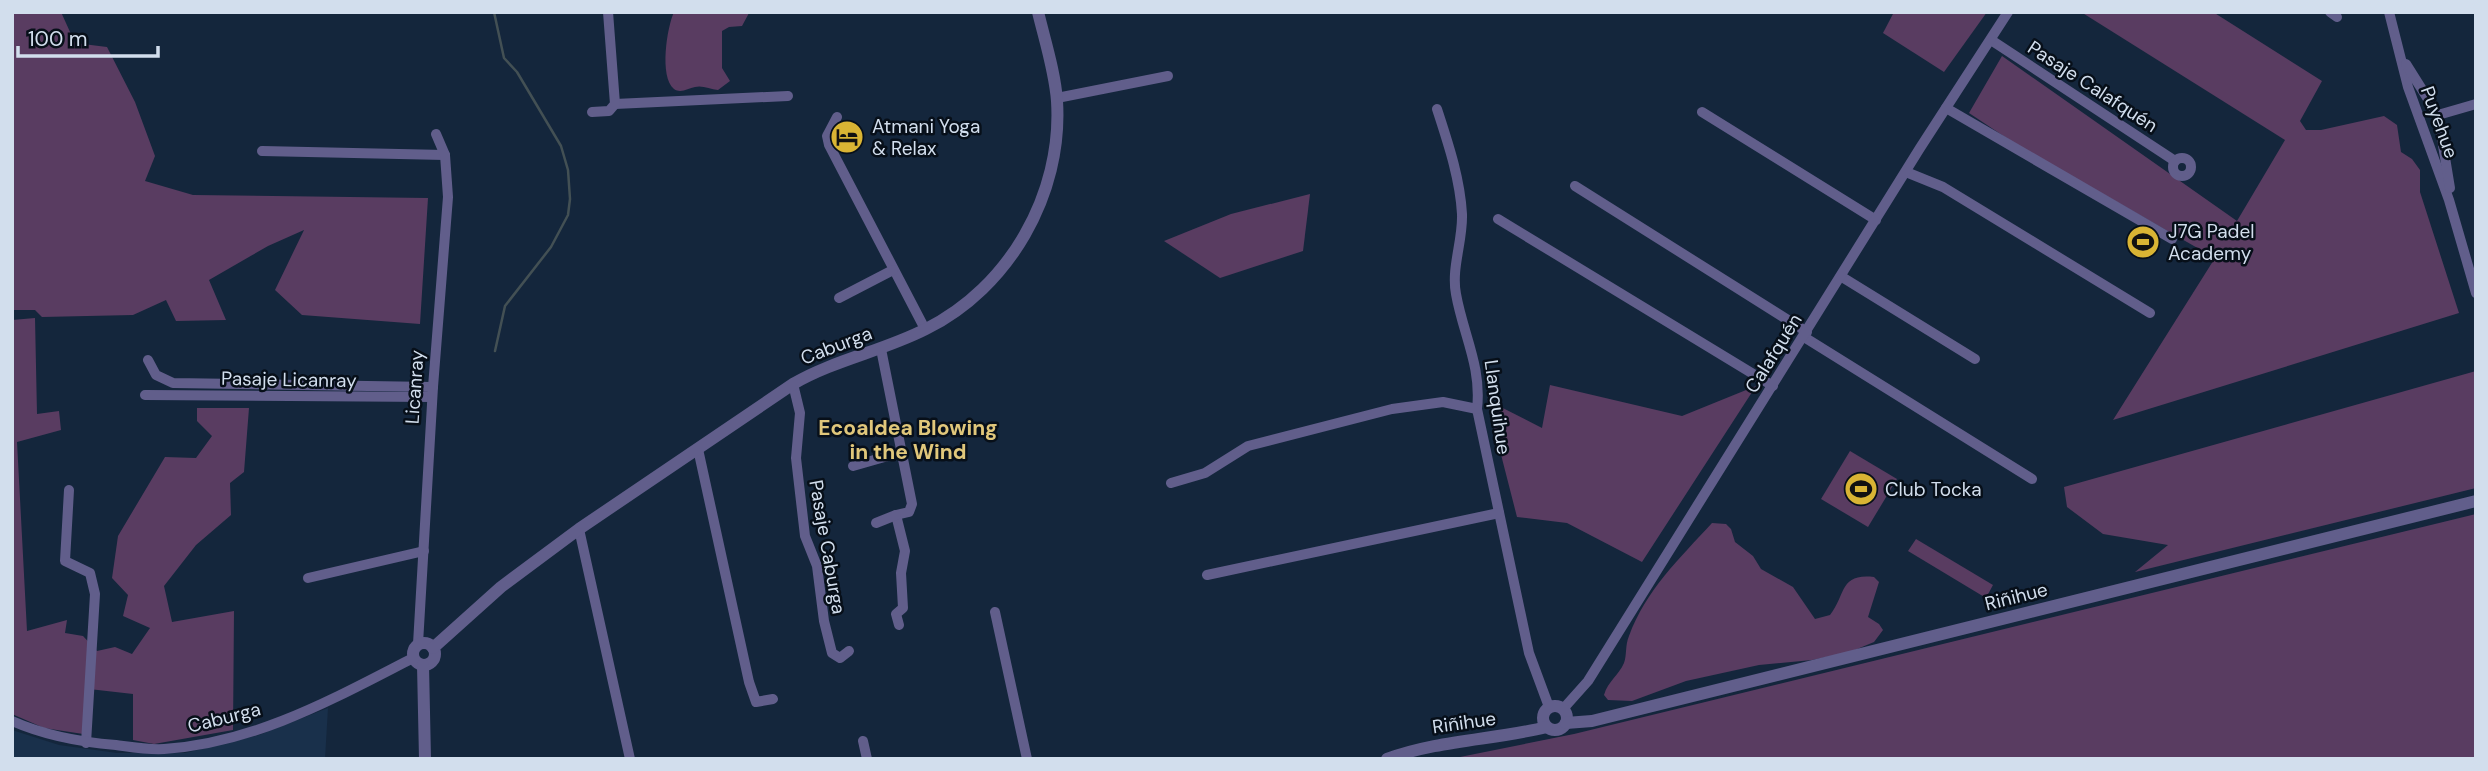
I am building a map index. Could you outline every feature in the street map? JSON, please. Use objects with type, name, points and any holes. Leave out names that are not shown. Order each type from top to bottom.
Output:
[{"type":"street","points":[[592,112],[609,111],[615,104],[608,12]]},
{"type":"street","name":"Caburga","points":[[12,721],[86,743],[161,750],[210,744],[251,734],[418,662],[435,658],[433,648],[501,587],[579,528],[793,384],[819,370],[881,349],[925,330],[962,307],[986,286],[1009,259],[1028,229],[1043,197],[1052,164],[1057,98],[1038,12]]},
{"type":"street","name":"Calafquén","points":[[1563,709],[1588,681],[2008,12]]},
{"type":"street","name":"Puyehue","points":[[2389,12],[2408,87],[2449,200],[2476,293]]},
{"type":"street","name":"Pasaje Calafquén","points":[[1991,40],[2175,161]]},
{"type":"street","name":"Puyehue","points":[[2401,56],[2438,115],[2449,200]]},
{"type":"street","points":[[1057,98],[1168,76]]},
{"type":"street","points":[[615,104],[788,96]]},
{"type":"street","points":[[2438,115],[2476,104]]},
{"type":"street","points":[[1946,108],[2172,239]]},
{"type":"street","name":"Llanquihue","points":[[1437,109],[1457,181],[1462,213],[1461,246],[1455,274],[1456,294],[1477,366],[1477,409],[1529,653],[1549,707]]},
{"type":"street","points":[[1702,111],[1877,220]]},
{"type":"street","points":[[836,117],[827,136],[829,145],[925,330]]},
{"type":"street","name":"Licanray","points":[[418,644],[432,392],[448,197],[445,155],[436,134]]},
{"type":"street","points":[[262,151],[445,155]]},
{"type":"street","points":[[1906,172],[1943,187],[2150,313]]},
{"type":"street","points":[[1575,186],[2032,479]]},
{"type":"street","points":[[1497,219],[1773,386]]},
{"type":"street","points":[[839,298],[893,270]]},
{"type":"street","points":[[1842,277],[1975,359]]},
{"type":"street","points":[[876,523],[909,512],[912,504],[881,349]]},
{"type":"street","points":[[148,360],[156,375],[173,383],[432,392]]},
{"type":"street","name":"Pasaje Caburga","points":[[793,384],[800,413],[796,458],[805,536],[817,566],[824,621],[832,653],[841,658],[849,650]]},
{"type":"street","name":"Pasaje Licanray","points":[[145,395],[432,392]]},
{"type":"street","points":[[1171,483],[1205,473],[1248,446],[1392,409],[1443,402],[1477,409]]},
{"type":"street","points":[[698,449],[749,682],[757,702],[773,699]]},
{"type":"street","name":"Pasaje Caburga","points":[[853,466],[902,452]]},
{"type":"street","points":[[69,490],[64,559],[69,566],[82,567],[90,573],[95,594],[86,743]]},
{"type":"street","name":"Riñihue","points":[[1387,759],[1428,746],[1492,738],[1547,726],[1557,730],[1566,723],[1592,721],[2476,501]]},
{"type":"street","points":[[1208,575],[1499,513]]},
{"type":"street","points":[[896,515],[905,551],[901,573],[903,608],[896,614],[899,625]]},
{"type":"street","points":[[579,528],[630,759]]},
{"type":"street","points":[[307,578],[424,551]]},
{"type":"street","points":[[995,612],[1027,759]]},
{"type":"street","points":[[425,759],[418,662],[412,652],[418,644],[425,643],[433,648]]},
{"type":"street","points":[[1547,726],[1543,716],[1549,707],[1563,709],[1566,723]]},
{"type":"street","points":[[863,741],[867,759]]},
{"type":"shaded area","points":[[12,12],[61,12],[75,43],[107,47],[135,102],[155,156],[145,181],[193,195],[428,198],[420,324],[302,315],[275,290],[304,230],[268,246],[209,280],[226,320],[176,321],[166,300],[133,315],[42,317],[35,310],[12,310]]},
{"type":"shaded area","points":[[674,12],[749,13],[742,26],[729,27],[722,31],[722,68],[730,81],[718,90],[698,87],[679,91],[669,83],[666,52]]},
{"type":"shaded area","points":[[1894,12],[1987,12],[1944,72],[1883,33]]},
{"type":"shaded area","points":[[2081,12],[2213,12],[2322,81],[2300,121],[2306,130],[2321,130],[2384,116],[2397,125],[2401,152],[2412,159],[2420,170],[2420,192],[2459,313],[2113,420],[2215,258],[2017,145],[1969,113],[2002,56],[2237,221],[2285,140]]},
{"type":"shaded area","points":[[1310,194],[1303,251],[1220,278],[1164,241],[1231,214]]},
{"type":"shaded area","points":[[35,318],[37,414],[59,411],[61,430],[17,442],[27,631],[67,620],[65,633],[83,636],[97,651],[115,647],[132,654],[150,628],[123,616],[128,595],[112,578],[118,536],[165,457],[196,458],[212,436],[197,421],[197,408],[249,408],[244,472],[230,483],[231,515],[196,545],[164,586],[172,622],[234,611],[233,730],[154,744],[133,740],[133,694],[89,689],[83,734],[44,728],[12,714],[12,320]]},
{"type":"shaded area","points":[[2476,371],[2476,488],[2135,572],[2168,545],[2103,534],[2067,507],[2064,487]]},
{"type":"shaded area","points":[[1550,385],[1682,416],[1756,386],[1642,562],[1567,523],[1517,517],[1487,400],[1542,428]]},
{"type":"shaded area","points":[[1850,451],[1897,479],[1868,527],[1821,499]]},
{"type":"shaded area","points":[[2476,514],[2476,759],[1450,759],[1574,734]]},
{"type":"shaded area","points":[[1712,523],[1726,524],[1731,529],[1735,542],[1753,556],[1761,569],[1793,587],[1815,619],[1830,615],[1849,582],[1855,578],[1874,577],[1879,582],[1868,617],[1883,630],[1874,642],[1850,652],[1812,660],[1759,665],[1686,681],[1632,701],[1608,700],[1604,695],[1624,663],[1628,639],[1636,619],[1676,562]]},
{"type":"shaded area","points":[[1916,539],[1993,585],[1986,598],[1908,551]]},
{"type":"shaded area","points":[[328,708],[325,759],[12,759],[12,730],[59,745],[117,753],[185,753],[259,735]]},
{"type":"waterway","points":[[494,12],[504,58],[517,72],[561,146],[568,170],[570,199],[568,215],[551,247],[505,306],[495,351]]},
{"type":"place","name":"Atmani Yoga & Relax","points":[[847,137]]},
{"type":"place","name":"J7G Padel Academy","points":[[2143,242]]},
{"type":"place","name":"Club Tocka","points":[[1861,489]]},
{"type":"district","name":"Ecoaldea Blowing in the Wind","points":[[908,440]]}]
